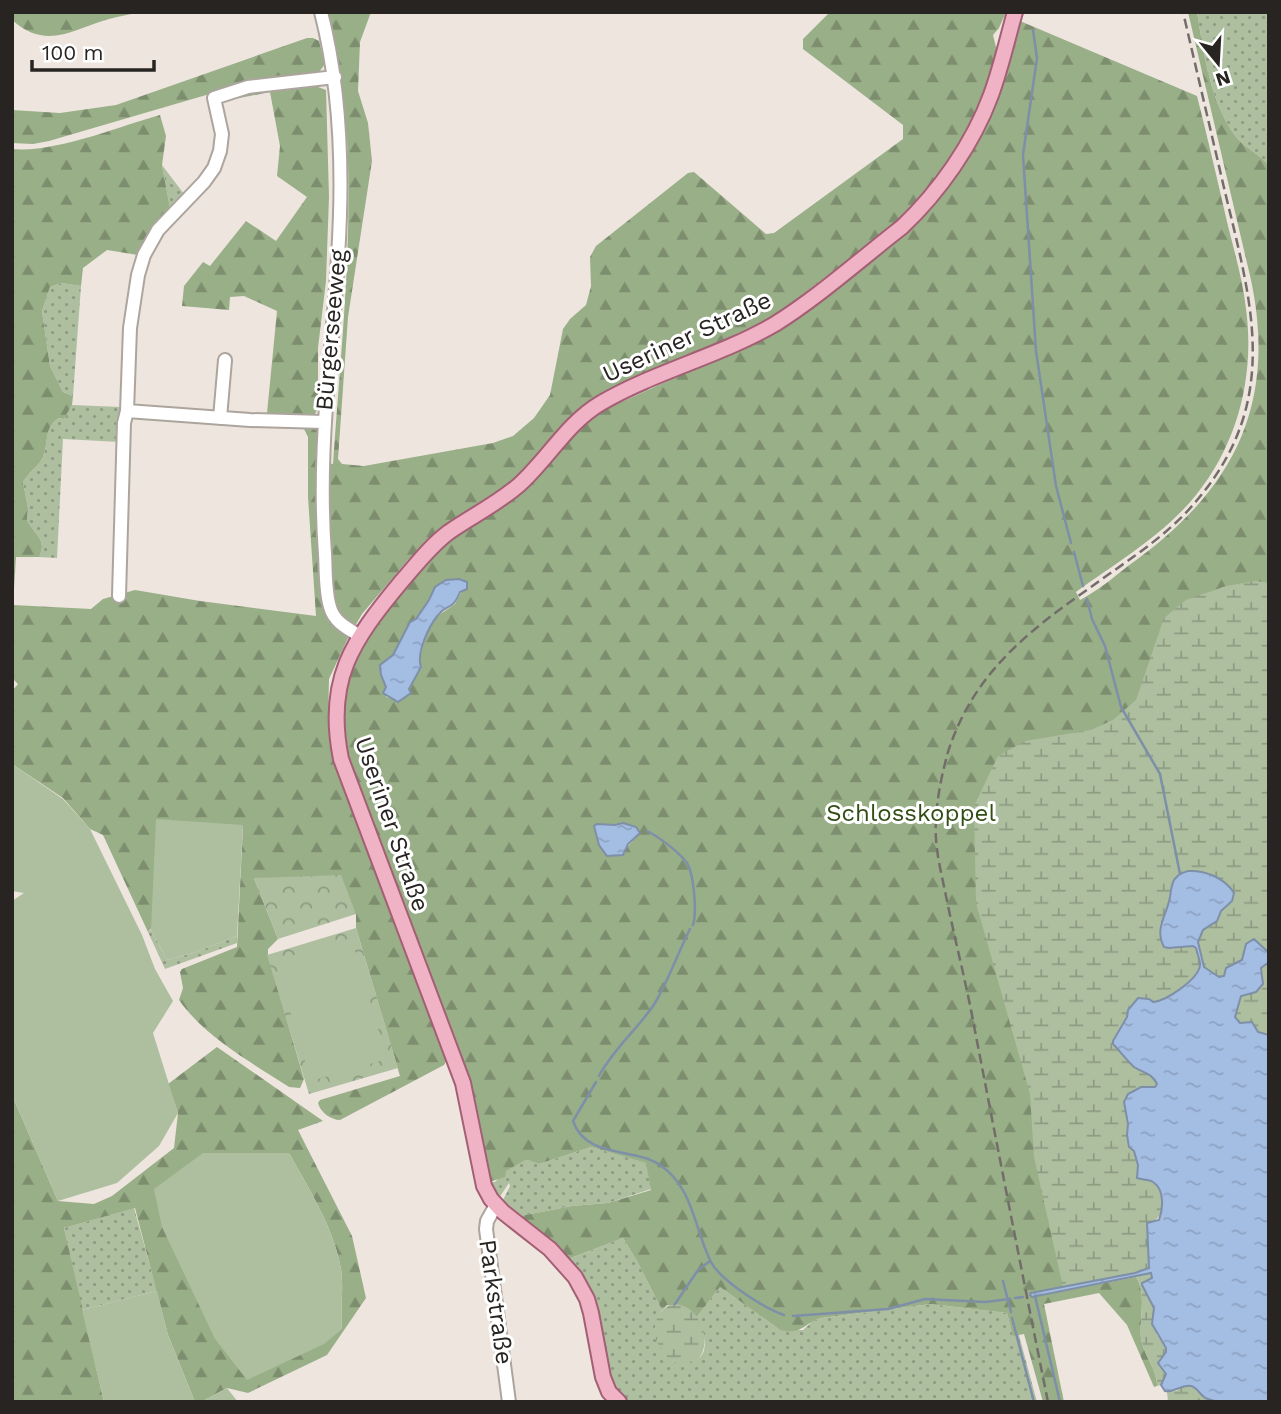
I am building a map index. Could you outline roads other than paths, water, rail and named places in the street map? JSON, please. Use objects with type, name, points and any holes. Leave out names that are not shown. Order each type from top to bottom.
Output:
[{"type":"main road","name":"Useriner Straße","points":[[619,1402],[609,1392],[603,1377],[591,1313],[582,1287],[550,1249],[496,1205],[482,1181],[463,1083],[341,759],[335,720],[337,692],[360,636],[382,605],[432,547],[449,532],[516,488],[588,412],[633,387],[775,324],[918,212],[981,119],[996,81],[1014,12]]},
{"type":"street","name":"Bürgerseeweg","points":[[321,12],[335,77],[340,136],[338,275],[324,422],[321,494],[328,600],[334,617],[360,636]]},
{"type":"street","points":[[119,596],[130,328],[141,265],[148,247],[163,223],[204,183],[214,168],[222,134],[215,98],[248,87],[335,77]]},
{"type":"street","points":[[220,418],[225,360]]},
{"type":"street","points":[[127,411],[324,422]]},
{"type":"street","name":"Parkstraße","points":[[496,1205],[486,1230],[509,1402]]},
{"type":"water","points":[[459,579],[467,582],[467,589],[460,592],[452,605],[441,611],[434,620],[422,647],[421,667],[409,689],[411,693],[398,702],[383,693],[386,687],[380,665],[393,655],[410,622],[416,619],[435,587],[446,580]]},
{"type":"water","points":[[623,823],[636,827],[640,833],[628,844],[623,855],[607,856],[599,845],[594,826]]},
{"type":"water","points":[[1188,871],[1214,876],[1234,893],[1232,901],[1221,911],[1217,921],[1203,930],[1198,942],[1204,967],[1219,977],[1224,976],[1226,968],[1242,960],[1246,944],[1254,939],[1269,953],[1269,962],[1261,968],[1263,984],[1256,992],[1241,996],[1235,1017],[1240,1023],[1252,1022],[1258,1032],[1269,1035],[1269,1402],[1215,1401],[1205,1398],[1191,1386],[1165,1391],[1161,1385],[1166,1374],[1158,1363],[1166,1348],[1152,1324],[1154,1308],[1142,1285],[1152,1278],[1151,1273],[1032,1297],[1030,1295],[1149,1268],[1147,1223],[1159,1220],[1161,1195],[1153,1182],[1137,1178],[1138,1165],[1134,1151],[1129,1147],[1124,1102],[1128,1094],[1141,1087],[1155,1087],[1157,1084],[1150,1075],[1131,1064],[1113,1041],[1127,1017],[1128,1010],[1138,998],[1153,1002],[1166,998],[1188,983],[1198,971],[1200,963],[1196,948],[1164,947],[1160,934],[1173,882]]},
{"type":"waterway","points":[[1033,30],[1037,58],[1023,155],[1036,351],[1056,486],[1071,543]]},
{"type":"waterway","points":[[1074,552],[1083,586]]},
{"type":"waterway","points":[[1087,599],[1092,619],[1105,646],[1121,707],[1160,774],[1180,874]]},
{"type":"waterway","points":[[647,831],[668,845],[687,863],[694,894],[693,925]]},
{"type":"waterway","points":[[599,1076],[655,1003],[690,929]]},
{"type":"waterway","points":[[596,1082],[573,1121],[579,1133],[599,1147],[649,1160],[671,1174],[687,1197],[705,1249],[716,1269],[744,1293],[784,1315]]},
{"type":"waterway","points":[[675,1304],[698,1270],[710,1261]]},
{"type":"waterway","points":[[1003,1281],[1011,1312]]},
{"type":"waterway","points":[[1035,1296],[1060,1402]]},
{"type":"waterway","points":[[1015,1298],[1023,1297]]},
{"type":"waterway","points":[[793,1316],[888,1309],[925,1299],[985,1302],[1010,1299]]},
{"type":"waterway","points":[[1012,1318],[1034,1402]]},
{"type":"railway","points":[[1048,1402],[972,1014],[940,868],[936,839],[937,811],[948,752],[959,724],[987,677],[1024,638],[1148,546],[1187,512],[1224,462],[1241,425],[1250,388],[1253,350],[1250,312],[1244,273],[1183,12]]},
{"type":"park label","name":"Schlosskoppel","points":[[911,813]]}]
